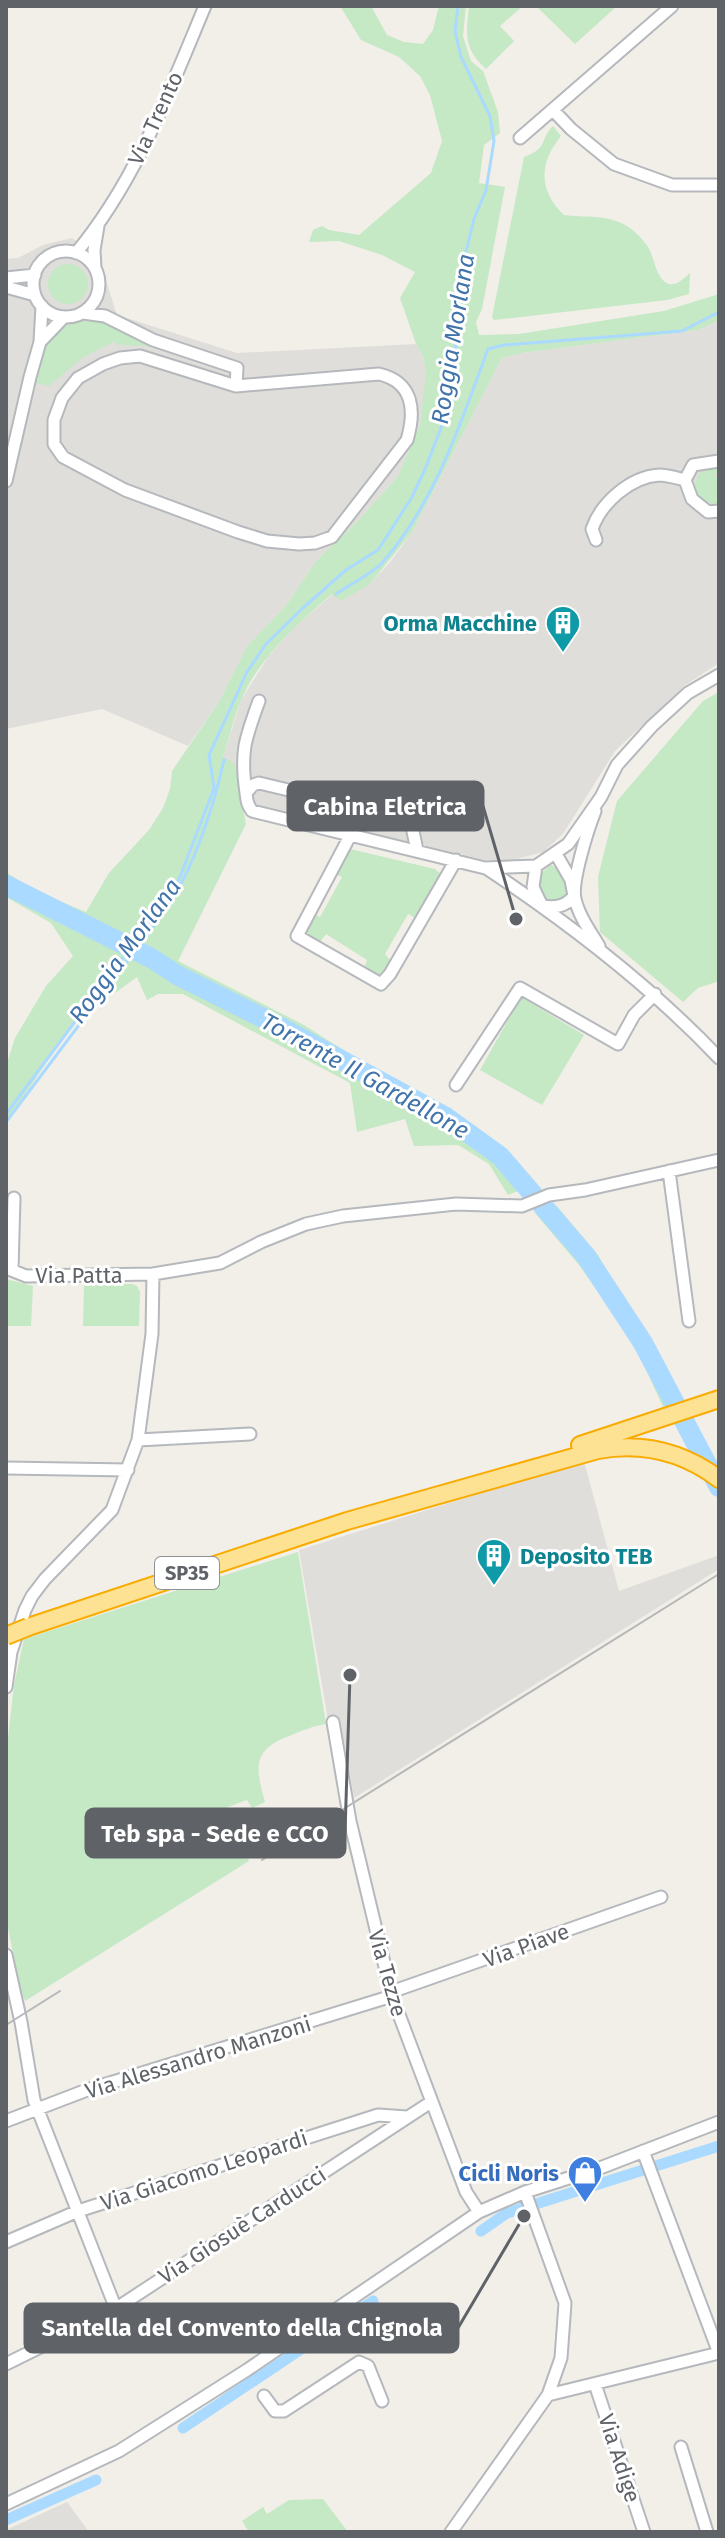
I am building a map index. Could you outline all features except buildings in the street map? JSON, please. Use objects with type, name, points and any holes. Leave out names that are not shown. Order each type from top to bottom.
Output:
[{"type":"highway","name":"SP35","points":[[16,1634],[439,1490],[719,1399]]},
{"type":"highway","points":[[347,1521],[598,1450],[645,1448],[689,1460],[719,1479]]},
{"type":"street","name":"Via Trento","points":[[76,253],[98,226],[146,144],[205,6]]},
{"type":"street","points":[[520,138],[672,6]]},
{"type":"street","points":[[553,110],[614,164],[672,185],[719,185]]},
{"type":"street","name":"Via Trento","points":[[95,269],[98,226]]},
{"type":"street","points":[[6,481],[40,342],[35,275],[46,258],[65,251],[76,253],[95,269],[98,294],[82,313]]},
{"type":"street","points":[[6,278],[35,275]]},
{"type":"street","points":[[6,287],[38,300],[56,315],[64,317],[95,313],[178,350],[237,368],[236,386]]},
{"type":"street","points":[[98,294],[118,323]]},
{"type":"street","points":[[40,342],[64,317]]},
{"type":"street","points":[[140,356],[236,386],[379,374],[394,378],[405,389],[413,420],[407,440],[332,537],[315,543],[267,541],[167,506],[125,490],[78,466],[63,457],[54,444],[54,420],[62,398],[78,378],[111,361],[140,356]]},
{"type":"street","points":[[719,461],[693,465],[685,480],[692,499],[708,512],[719,511]]},
{"type":"street","points":[[596,540],[592,529],[597,516],[630,484],[658,475],[685,480]]},
{"type":"street","points":[[542,906],[561,906],[574,896],[583,848],[601,797],[617,765],[652,726],[688,693],[719,675]]},
{"type":"street","points":[[259,701],[245,737],[242,763],[248,806],[258,813],[485,868],[536,866],[568,844],[601,797]]},
{"type":"street","points":[[246,793],[259,783],[402,817],[412,827],[417,850]]},
{"type":"street","points":[[351,834],[297,936],[381,984],[390,974],[456,860]]},
{"type":"street","points":[[556,854],[571,880],[584,921],[603,953]]},
{"type":"street","points":[[536,866],[533,887],[542,906]]},
{"type":"street","points":[[485,868],[542,906],[655,994],[719,1058]]},
{"type":"street","points":[[456,1085],[520,988],[618,1044],[634,1015],[655,994]]},
{"type":"street","points":[[689,1321],[669,1171],[719,1160]]},
{"type":"street","name":"Via Patta","points":[[9,1269],[26,1276],[153,1274],[220,1263],[306,1224],[343,1216],[456,1204],[522,1206],[549,1195],[669,1171]]},
{"type":"street","points":[[9,1269],[14,1198]]},
{"type":"street","points":[[6,1687],[8,1663],[16,1634],[32,1596],[112,1510],[128,1470],[138,1440],[152,1334],[153,1274]]},
{"type":"street","points":[[138,1440],[250,1434]]},
{"type":"street","points":[[6,1468],[128,1470]]},
{"type":"street","name":"Via Tezze","points":[[333,1722],[350,1821],[391,1994],[470,2202],[479,2212]]},
{"type":"street","name":"Via Piave","points":[[391,1994],[661,1897]]},
{"type":"street","points":[[6,1955],[34,2100],[116,2309]]},
{"type":"street","name":"Via Alessandro Manzoni","points":[[6,2121],[87,2090],[251,2041],[391,1994]]},
{"type":"street","name":"Via Giosuè Carducci","points":[[6,2364],[116,2309],[431,2102]]},
{"type":"street","name":"Via Giacomo Leopardi","points":[[6,2242],[78,2211],[378,2115],[407,2117]]},
{"type":"street","points":[[6,2504],[119,2451],[250,2374],[479,2212],[529,2204],[643,2151],[719,2122]]},
{"type":"street","points":[[548,2395],[719,2353],[643,2151]]},
{"type":"street","points":[[451,2532],[548,2395],[561,2358],[565,2303],[529,2204]]},
{"type":"street","points":[[264,2396],[275,2411],[284,2411],[359,2362],[368,2366],[382,2401]]},
{"type":"street","name":"Via Adige","points":[[595,2384],[644,2532]]},
{"type":"street","points":[[681,2447],[707,2532]]},
{"type":"shaded area","points":[[72,238],[99,259],[117,315],[237,353],[416,344],[423,356],[426,390],[420,425],[398,476],[356,523],[316,561],[286,606],[247,646],[219,702],[188,746],[102,709],[6,729],[6,259],[18,258],[43,245]]},
{"type":"shaded area","points":[[719,320],[719,663],[684,686],[615,751],[563,834],[543,852],[513,860],[485,860],[241,803],[223,757],[241,700],[268,657],[293,629],[333,594],[370,584],[391,561],[412,532],[502,358],[698,330]]},
{"type":"shaded area","name":"Deposito TEB","points":[[584,1461],[619,1591],[719,1555],[719,1569],[354,1798],[340,1719],[328,1720],[299,1550]]},
{"type":"shaded area","points":[[67,2502],[89,2532],[6,2532],[6,2530]]},
{"type":"green space","points":[[340,6],[371,6],[387,35],[404,42],[423,44],[433,30],[439,6],[466,6],[463,36],[471,61],[483,71],[498,112],[500,133],[484,145],[479,183],[505,187],[482,309],[476,322],[479,335],[519,334],[664,311],[719,294],[719,320],[698,330],[502,358],[412,532],[370,584],[341,601],[332,594],[292,630],[268,657],[247,687],[223,757],[234,763],[246,824],[178,961],[304,1025],[491,1144],[533,1185],[508,1195],[489,1164],[458,1145],[414,1146],[405,1119],[357,1132],[350,1083],[183,994],[158,994],[147,1000],[137,977],[78,1015],[6,1123],[6,1066],[15,1038],[46,986],[73,956],[51,923],[6,897],[6,872],[33,890],[86,912],[109,873],[149,830],[163,808],[172,771],[219,702],[247,646],[286,606],[316,561],[356,523],[398,476],[420,425],[426,373],[423,356],[400,298],[415,272],[382,255],[339,241],[309,242],[313,230],[322,226],[359,235],[431,173],[442,141],[430,95],[420,76],[399,57],[361,40]]},
{"type":"green space","points":[[469,6],[523,6],[500,26],[514,41],[486,69],[473,55],[468,40]]},
{"type":"green space","points":[[536,6],[617,6],[575,44]]},
{"type":"green space","points":[[553,126],[561,136],[549,156],[544,176],[549,196],[556,206],[564,215],[603,218],[628,227],[648,247],[665,282],[675,284],[690,273],[689,294],[667,300],[494,320],[492,317],[524,157],[540,147]]},
{"type":"green space","points":[[68,264],[82,270],[88,284],[82,298],[68,304],[54,298],[48,284],[54,270]]},
{"type":"green space","points":[[88,314],[152,346],[117,345],[115,341],[82,358],[49,386],[32,382],[40,357],[56,331]]},
{"type":"green space","points":[[719,468],[714,477],[719,477],[719,504],[712,504],[698,494],[697,477],[701,471]]},
{"type":"green space","points":[[719,692],[719,981],[698,988],[683,1002],[600,932],[598,877],[617,801],[703,701]]},
{"type":"green space","points":[[350,849],[435,869],[441,874],[415,918],[408,914],[385,954],[390,960],[388,965],[377,975],[364,968],[367,960],[326,934],[320,942],[303,932],[313,913],[320,917],[342,877],[336,874]]},
{"type":"green space","points":[[551,865],[561,870],[570,895],[562,901],[544,900],[539,888],[539,875]]},
{"type":"green space","points":[[521,997],[584,1035],[542,1105],[480,1070]]},
{"type":"green space","points":[[556,1205],[598,1255],[681,1401],[663,1407],[632,1339],[579,1265],[535,1213]]},
{"type":"green space","points":[[6,1279],[33,1286],[31,1326],[6,1326]]},
{"type":"green space","points":[[132,1284],[140,1292],[139,1326],[83,1326],[84,1285]]},
{"type":"green space","points":[[298,1552],[326,1724],[277,1742],[262,1754],[259,1770],[265,1802],[252,1808],[247,1800],[206,1815],[217,1844],[256,1828],[254,1820],[262,1812],[271,1811],[284,1833],[246,1854],[249,1861],[25,2001],[6,1917],[6,1756],[14,1685],[24,1639]]},
{"type":"green space","points":[[323,2499],[348,2532],[249,2532],[242,2521],[263,2507],[267,2514],[289,2500]]},
{"type":"waterway","name":"Roggia Morlana","points":[[6,1114],[180,877],[214,788],[209,755],[247,672],[266,644],[304,607],[346,570],[378,550],[412,497],[426,467],[446,415],[453,375],[456,340],[454,313],[459,280],[474,219],[486,190],[494,141],[490,116],[461,57],[455,31],[458,6]]},
{"type":"waterway","points":[[336,594],[382,563],[417,515],[445,461],[488,349],[504,345],[682,331],[719,312]]},
{"type":"waterway","name":"Torrente Il Gardellone","points":[[6,1122],[171,903],[203,833],[224,760]]},
{"type":"waterway","name":"Torrente Il Gardellone","points":[[6,885],[151,958],[177,975],[275,1024],[446,1117],[500,1156],[586,1256],[643,1343],[719,1487]]},
{"type":"waterway","points":[[481,2231],[507,2213],[719,2146]]},
{"type":"waterway","points":[[183,2428],[373,2301]]},
{"type":"waterway","points":[[6,2520],[96,2480]]},
{"type":"tram line","points":[[262,1860],[719,1574]]},
{"type":"tram line","points":[[6,2025],[60,1991]]},
{"type":"place","name":"Orma Macchine","points":[[563,654]]},
{"type":"place","name":"Cabina Eletrica","points":[[516,919]]},
{"type":"place","name":"Deposito TEB","points":[[494,1587]]},
{"type":"place","name":"Teb spa - Sede e CCO","points":[[350,1675]]},
{"type":"place","name":"Cicli Noris","points":[[585,2204]]},
{"type":"place","name":"Santella del Convento della Chignola","points":[[524,2216]]}]
